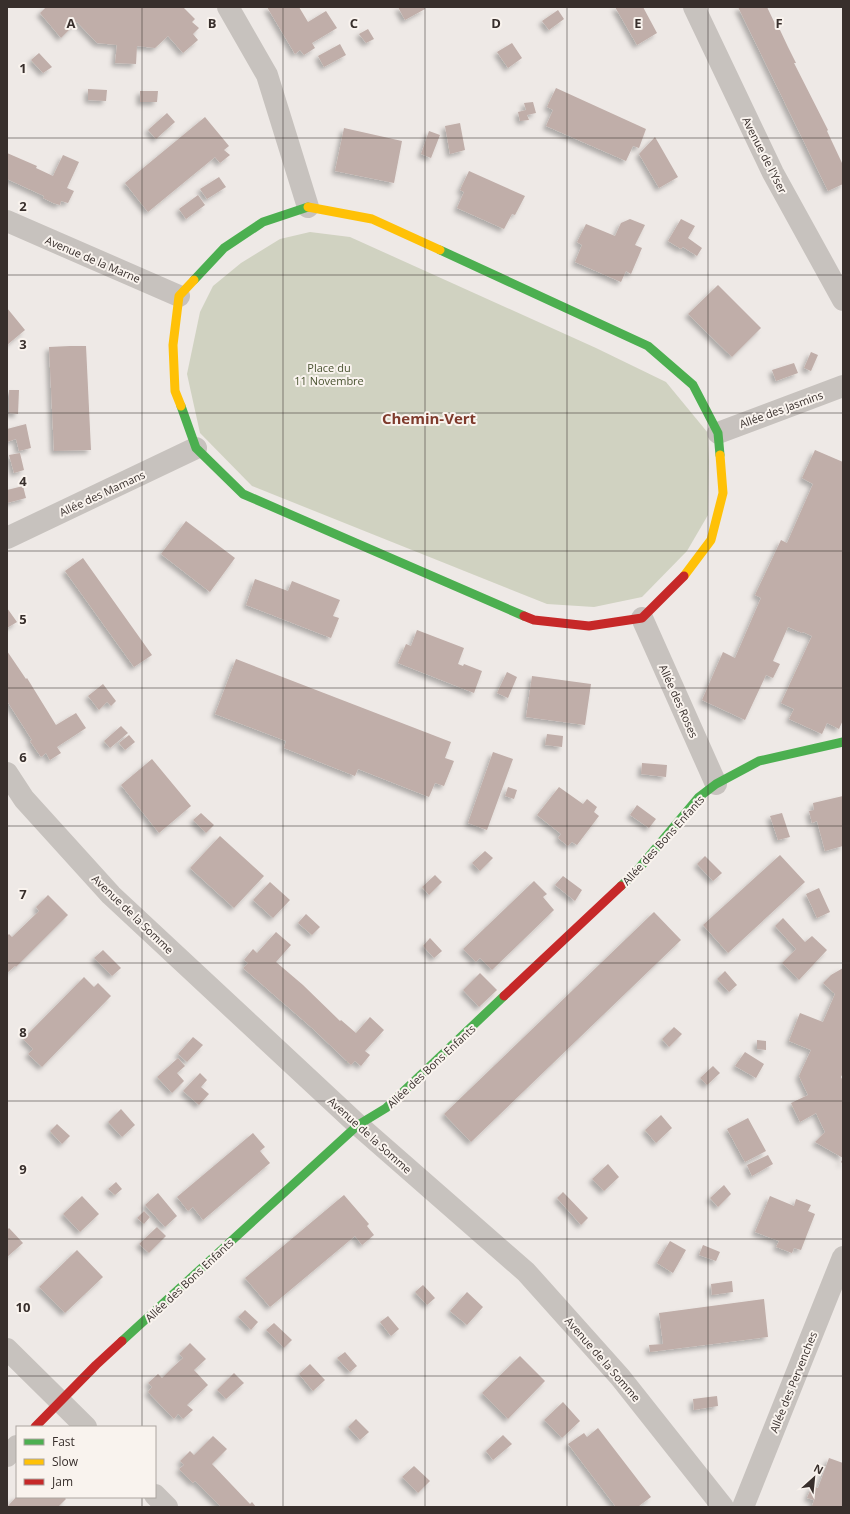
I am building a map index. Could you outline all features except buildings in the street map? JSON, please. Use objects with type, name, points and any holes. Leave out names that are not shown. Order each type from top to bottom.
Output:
[{"type":"street","points":[[228,7],[267,75],[308,207]]},
{"type":"street","name":"Avenue de l'Yser","points":[[694,7],[773,173],[843,300]]},
{"type":"street","points":[[308,207],[372,219],[648,346],[693,384],[718,433],[723,493],[711,540],[683,578],[642,618],[589,626],[534,620],[243,494],[196,448],[175,391],[173,345],[179,296],[224,248],[263,222],[308,207]]},
{"type":"street","name":"Avenue de la Marne","points":[[7,221],[179,296]]},
{"type":"street","name":"Allée des Jasmins","points":[[718,433],[843,386]]},
{"type":"street","name":"Allée des Mamans","points":[[7,538],[196,448]]},
{"type":"street","name":"Allée des Roses","points":[[642,618],[716,784]]},
{"type":"street","name":"Allée des Bons Enfants","points":[[37,1426],[96,1365],[358,1125],[386,1108],[540,964],[635,873],[699,797],[716,784],[759,761],[843,742]]},
{"type":"street","name":"Avenue de la Somme","points":[[7,773],[24,799],[111,895],[358,1125],[526,1272],[620,1377],[723,1507]]},
{"type":"street","name":"Allée des Pervenches","points":[[743,1507],[843,1257]]},
{"type":"street","points":[[7,1349],[85,1426]]},
{"type":"street","points":[[7,1456],[16,1447]]},
{"type":"street","points":[[156,1497],[167,1507]]},
{"type":"green space","name":"Place du 11 Novembre","points":[[310,232],[350,237],[596,348],[666,382],[708,433],[708,515],[687,551],[642,597],[594,607],[547,604],[252,486],[200,433],[187,374],[200,312],[213,286],[241,263],[280,239]]},
{"type":"traffic: fast","points":[[194,280],[224,248],[263,222],[308,207]]},
{"type":"traffic: fast","points":[[440,250],[648,346],[693,385],[718,433],[720,455]]},
{"type":"traffic: fast","points":[[181,406],[196,448],[243,494],[524,616]]},
{"type":"traffic: fast","points":[[621,886],[635,873],[699,797],[716,784],[759,761],[843,742]]},
{"type":"traffic: fast","points":[[122,1341],[358,1125],[386,1108],[504,996]]},
{"type":"traffic: slow","points":[[308,207],[372,219],[440,250]]},
{"type":"traffic: slow","points":[[181,406],[175,391],[173,345],[179,296],[194,280]]},
{"type":"traffic: slow","points":[[684,576],[711,540],[723,493],[720,455]]},
{"type":"traffic: jam","points":[[524,616],[534,620],[589,626],[642,618],[684,576]]},
{"type":"traffic: jam","points":[[504,996],[621,886]]},
{"type":"traffic: jam","points":[[36,1426],[96,1365],[122,1341]]},
{"type":"district","name":"Chemin-Vert","points":[[429,418]]}]
